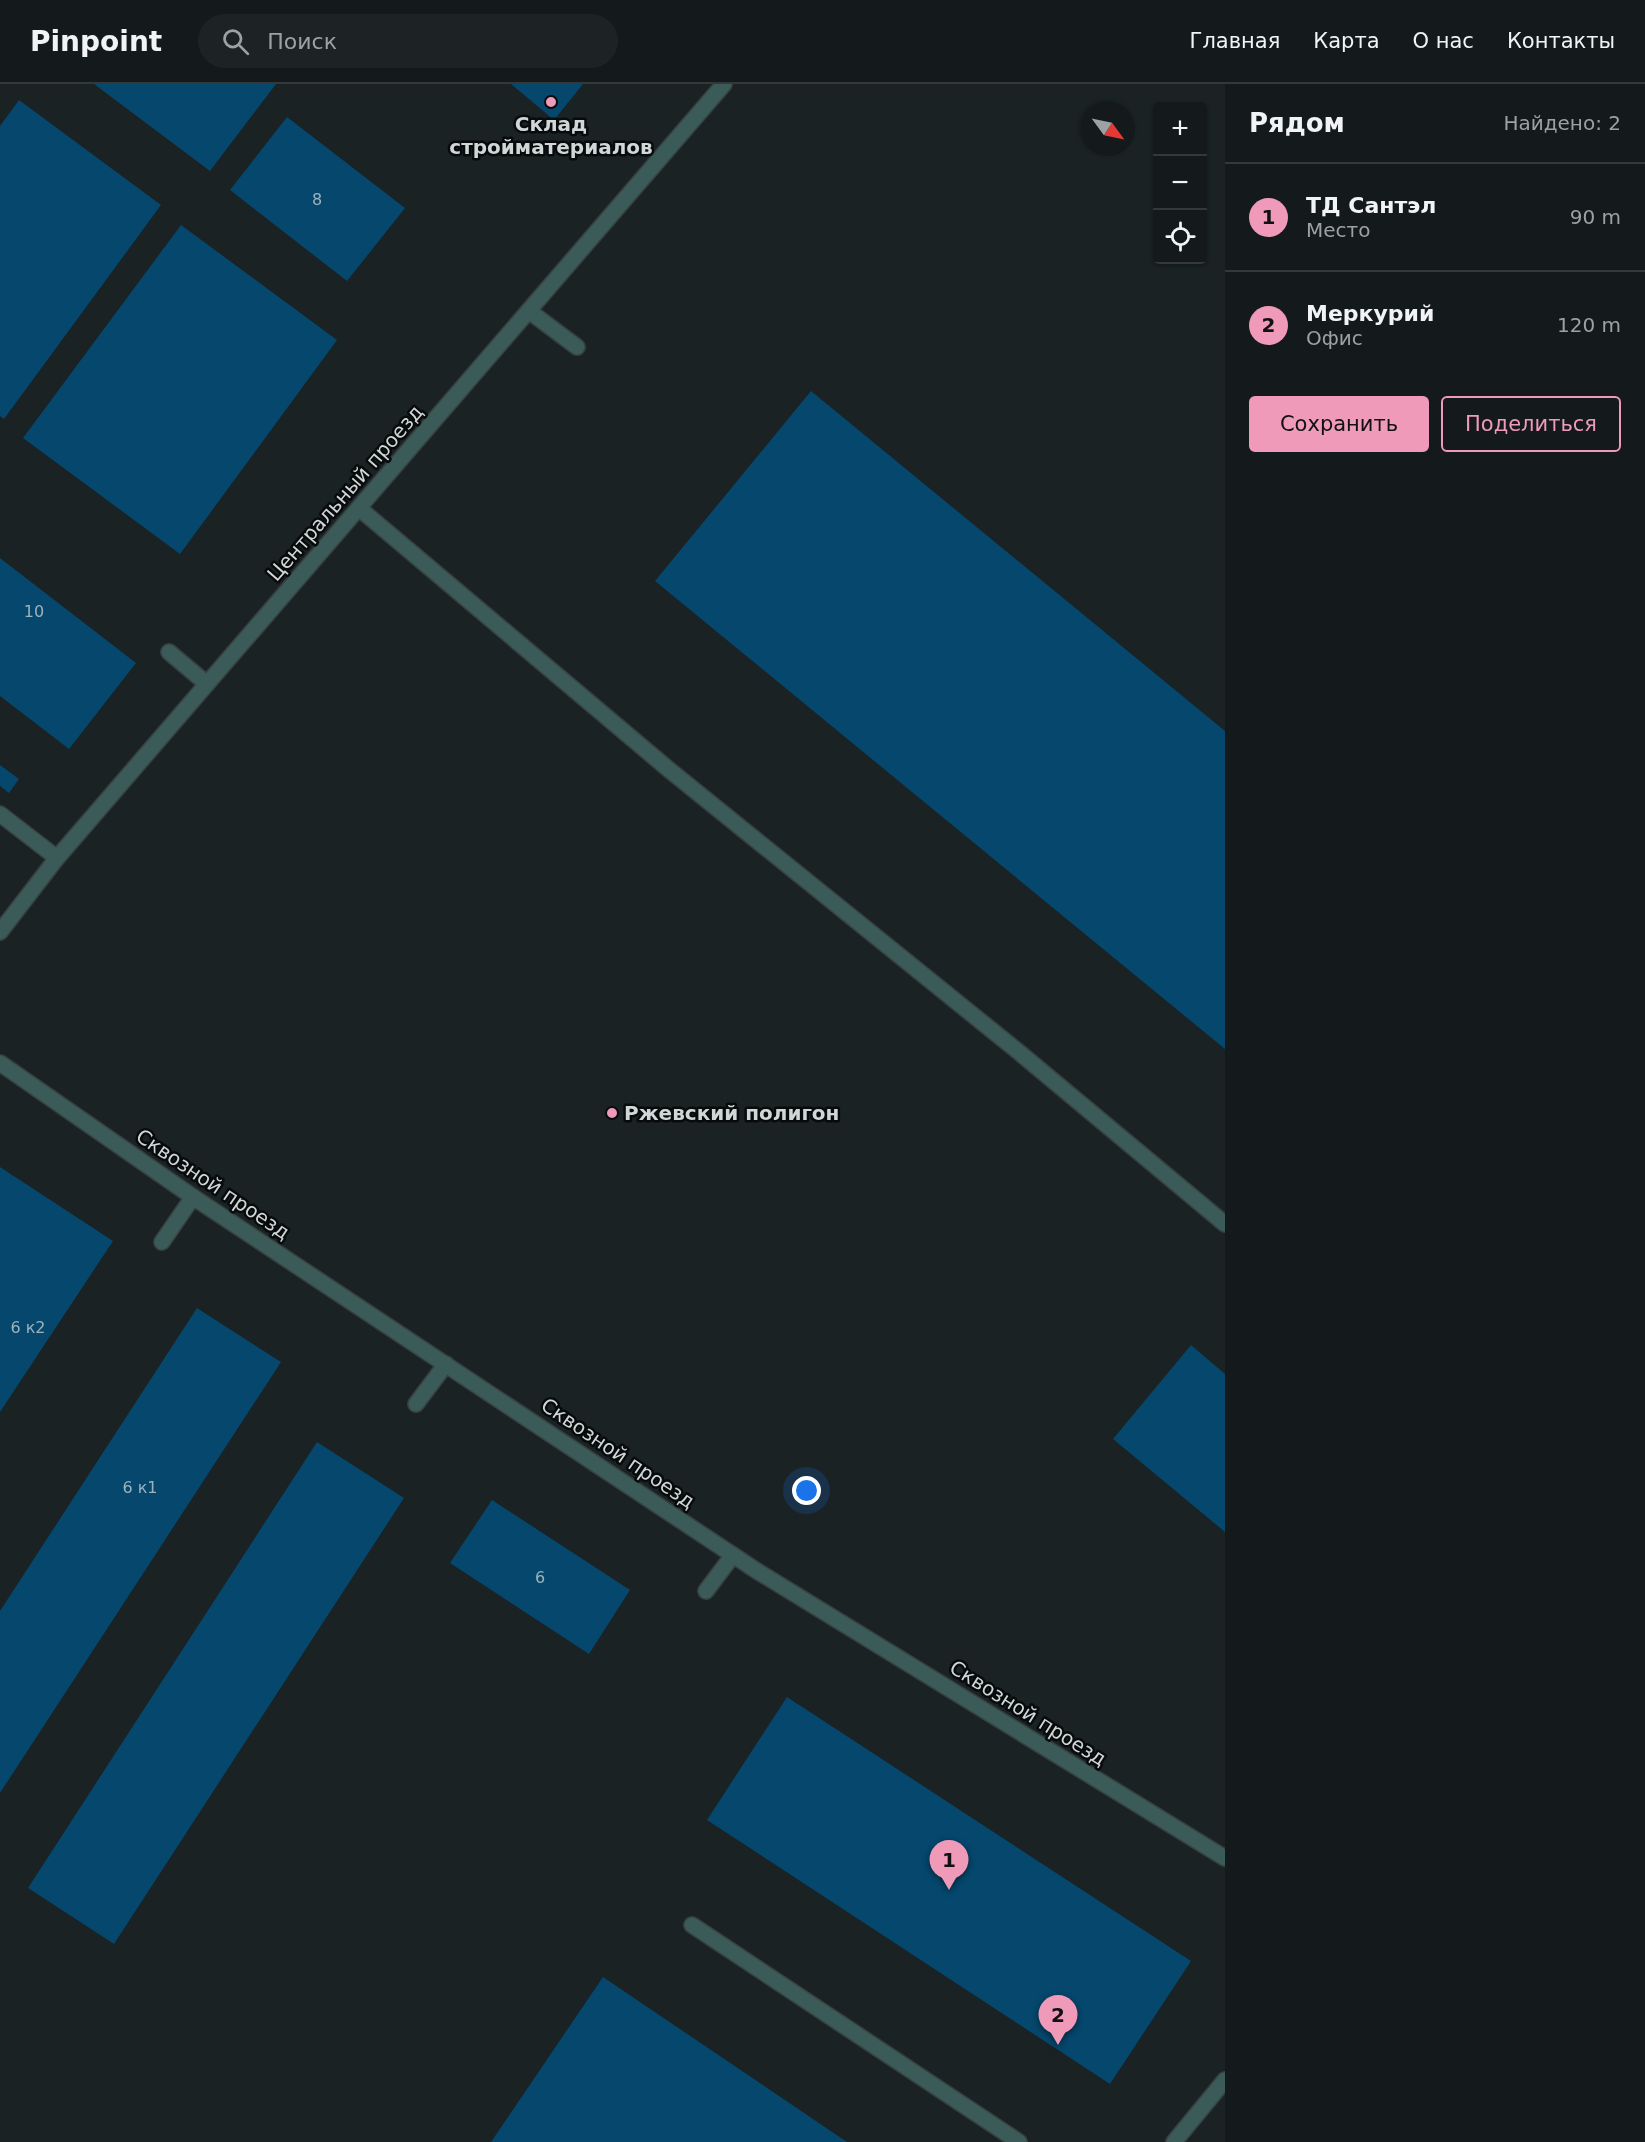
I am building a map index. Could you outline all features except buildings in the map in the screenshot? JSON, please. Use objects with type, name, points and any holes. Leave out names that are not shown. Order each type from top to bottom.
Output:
[{"type":"street","name":"Центральный проезд","points":[[0,932],[57,858],[724,84]]},
{"type":"street","points":[[530,311],[578,347]]},
{"type":"street","points":[[360,509],[667,768],[1020,1053],[1225,1224]]},
{"type":"street","points":[[170,652],[207,684]]},
{"type":"street","points":[[0,814],[57,858]]},
{"type":"street","name":"Сквозной проезд","points":[[0,1063],[193,1197],[733,1555],[1225,1858]]},
{"type":"street","points":[[162,1242],[193,1197]]},
{"type":"street","points":[[416,1404],[446,1364]]},
{"type":"street","points":[[706,1591],[733,1555]]},
{"type":"street","points":[[692,1925],[1019,2142]]},
{"type":"street","points":[[1174,2142],[1225,2080]]},
{"type":"place","name":"Склад стройматериалов","points":[[551,102]]},
{"type":"place","name":"Ржевский полигон","points":[[612,1113]]},
{"type":"place","name":"ТД Сантэл","points":[[949,1890]]},
{"type":"place","name":"Меркурий","points":[[1058,2045]]}]
